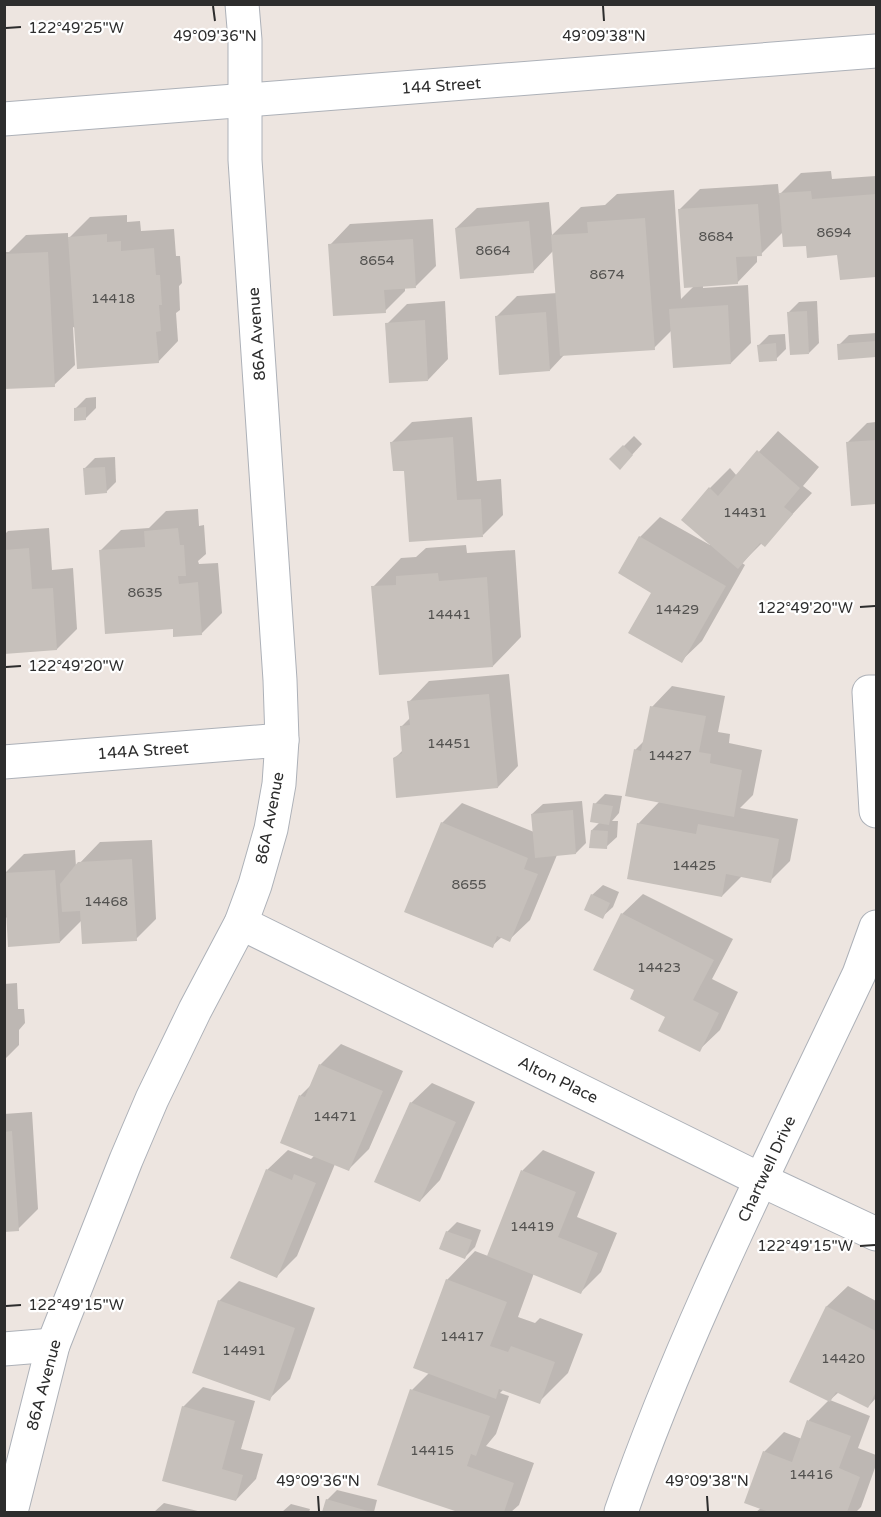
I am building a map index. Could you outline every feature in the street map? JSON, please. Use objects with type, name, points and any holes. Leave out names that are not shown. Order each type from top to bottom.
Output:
[{"type":"street","name":"86A Avenue","points":[[11,1512],[53,1345],[153,1099],[195,1010],[241,923],[258,876],[271,829],[279,784],[282,740],[280,669],[245,170],[245,40],[242,4]]},
{"type":"street","name":"144 Street","points":[[4,119],[876,51]]},
{"type":"street","points":[[876,692],[869,692],[876,811]]},
{"type":"street","name":"144A Street","points":[[4,762],[282,740]]},
{"type":"street","name":"Alton Place","points":[[241,923],[761,1180],[876,1234]]},
{"type":"street","name":"Chartwell Drive","points":[[621,1512],[651,1429],[698,1317],[859,975],[876,927]]},
{"type":"street","points":[[4,1349],[53,1345]]},
{"type":"building","points":[[811,191],[812,199],[876,194],[876,277],[840,280],[837,255],[807,258],[806,246],[783,247],[779,193]]},
{"type":"building","points":[[758,204],[762,256],[736,257],[738,284],[684,288],[678,209]]},
{"type":"building","points":[[645,218],[655,350],[560,356],[551,235],[588,233],[587,222]]},
{"type":"building","points":[[529,221],[534,273],[460,279],[455,228]]},
{"type":"building","points":[[107,234],[107,242],[121,241],[121,251],[154,248],[156,275],[160,275],[162,305],[159,305],[161,331],[156,332],[159,363],[77,369],[68,237]]},
{"type":"building","points":[[413,239],[416,288],[384,290],[386,313],[333,316],[328,244]]},
{"type":"building","points":[[48,252],[55,387],[4,389],[4,254]]},
{"type":"building","points":[[728,305],[731,364],[673,368],[669,309]]},
{"type":"building","points":[[807,311],[809,354],[790,355],[787,312]]},
{"type":"building","points":[[546,312],[550,371],[499,375],[495,316]]},
{"type":"building","points":[[425,320],[428,381],[389,383],[385,323]]},
{"type":"building","points":[[876,341],[876,357],[838,360],[837,344]]},
{"type":"building","points":[[776,343],[777,361],[759,362],[757,345]]},
{"type":"building","points":[[86,407],[86,420],[74,421],[74,408]]},
{"type":"building","points":[[453,437],[457,500],[481,499],[483,537],[409,542],[404,471],[393,471],[390,442]]},
{"type":"building","points":[[876,440],[876,504],[851,506],[846,442]]},
{"type":"building","points":[[623,445],[633,455],[620,470],[609,459]]},
{"type":"building","points":[[757,450],[800,488],[784,507],[793,514],[765,547],[760,543],[738,569],[681,520],[709,487],[718,496]]},
{"type":"building","points":[[105,467],[107,493],[85,495],[83,468]]},
{"type":"building","points":[[178,528],[180,545],[184,545],[186,576],[178,576],[179,584],[198,582],[202,635],[173,637],[173,629],[105,634],[99,550],[145,547],[144,531]]},
{"type":"building","points":[[639,536],[726,586],[682,663],[628,633],[651,593],[618,573]]},
{"type":"building","points":[[29,548],[32,589],[53,588],[57,650],[4,654],[4,550]]},
{"type":"building","points":[[438,573],[439,581],[487,577],[493,667],[379,675],[371,586],[396,585],[396,576]]},
{"type":"building","points":[[489,694],[498,788],[396,798],[393,758],[402,753],[400,726],[410,725],[407,701]]},
{"type":"building","points":[[650,706],[706,716],[699,752],[711,754],[710,763],[742,770],[734,817],[625,796],[634,749],[641,751]]},
{"type":"building","points":[[593,803],[613,806],[609,825],[590,822]]},
{"type":"building","points":[[573,810],[576,854],[535,858],[531,814]]},
{"type":"building","points":[[441,822],[528,858],[524,869],[538,874],[510,942],[497,936],[493,948],[404,912]]},
{"type":"building","points":[[637,823],[696,834],[698,824],[779,839],[771,883],[726,874],[722,897],[627,879]]},
{"type":"building","points":[[591,830],[608,831],[607,849],[589,848]]},
{"type":"building","points":[[132,859],[137,941],[82,944],[80,911],[62,912],[60,884],[78,862]]},
{"type":"building","points":[[55,870],[60,943],[8,947],[4,873]]},
{"type":"building","points":[[591,894],[610,903],[603,919],[584,910]]},
{"type":"building","points":[[621,913],[714,960],[693,1000],[719,1013],[700,1052],[658,1031],[665,1017],[630,999],[634,990],[593,970]]},
{"type":"building","points":[[319,1064],[383,1091],[349,1171],[280,1143],[299,1095],[305,1097]]},
{"type":"building","points":[[410,1102],[456,1122],[420,1202],[374,1182]]},
{"type":"building","points":[[12,1131],[19,1231],[4,1232],[4,1132]]},
{"type":"building","points":[[266,1169],[292,1180],[294,1174],[316,1183],[277,1278],[230,1258]]},
{"type":"building","points":[[521,1170],[576,1192],[558,1237],[598,1253],[581,1294],[487,1256]]},
{"type":"building","points":[[446,1231],[472,1240],[465,1259],[439,1249]]},
{"type":"building","points":[[446,1279],[507,1302],[490,1346],[508,1352],[511,1346],[555,1362],[540,1404],[499,1389],[496,1399],[413,1368]]},
{"type":"building","points":[[218,1300],[295,1328],[270,1401],[192,1373]]},
{"type":"building","points":[[826,1306],[876,1331],[876,1392],[868,1408],[836,1392],[830,1402],[789,1382]]},
{"type":"building","points":[[410,1389],[490,1416],[476,1456],[471,1454],[467,1466],[514,1483],[504,1512],[458,1512],[377,1485]]},
{"type":"building","points":[[182,1406],[235,1421],[222,1469],[243,1475],[236,1501],[162,1481]]},
{"type":"building","points":[[807,1420],[851,1436],[839,1468],[860,1477],[847,1512],[769,1512],[744,1503],[763,1451],[792,1462]]},
{"type":"building","points":[[326,1499],[368,1511],[322,1512]]}]
